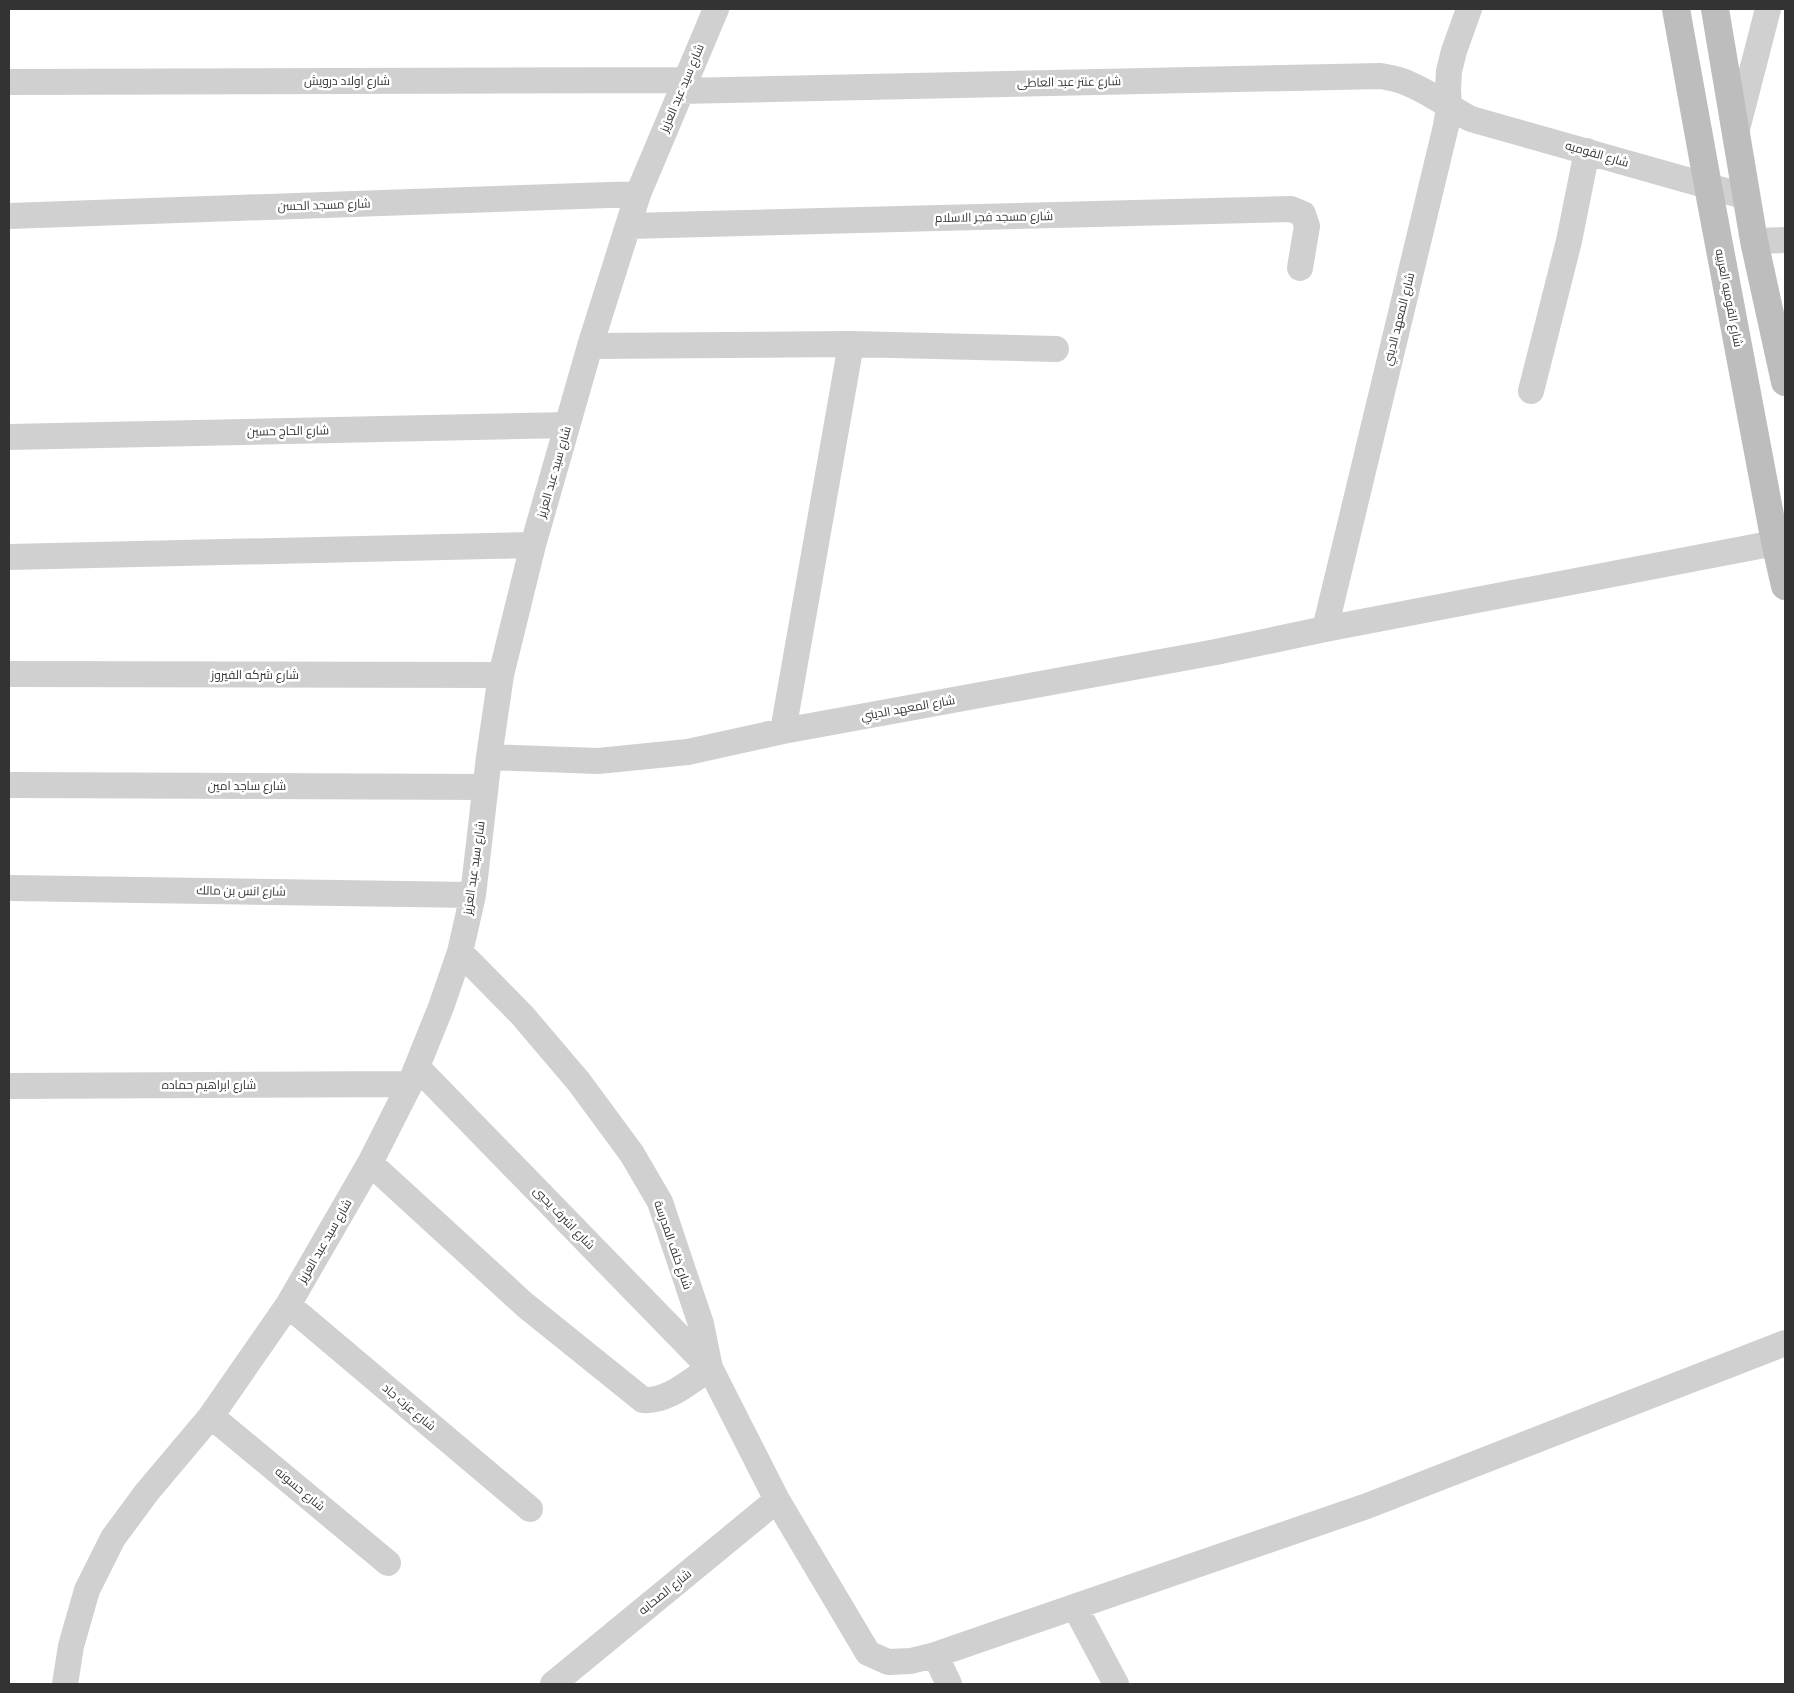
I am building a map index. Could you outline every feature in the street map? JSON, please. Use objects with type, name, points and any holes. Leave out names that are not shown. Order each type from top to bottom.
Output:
[{"type":"street","name":"شارع سيد عبد العزيز","points":[[65,1684],[71,1646],[87,1590],[113,1538],[147,1492],[211,1416],[288,1305],[370,1164],[413,1076],[441,1007],[460,952],[473,895],[488,757],[502,675],[533,545],[590,346],[638,194],[716,9]]},
{"type":"street","name":"شارع المعهد الديني","points":[[1325,629],[1450,107],[1449,71],[1468,9]]},
{"type":"street","name":"شارع القوميه العربيه","points":[[1676,9],[1708,186],[1780,542],[1785,586]]},
{"type":"street","points":[[1716,9],[1754,241],[1785,382]]},
{"type":"street","points":[[1736,133],[1768,9]]},
{"type":"street","name":"شارع عنتر عبد العاطى","points":[[683,85],[1381,76],[1406,82],[1427,92],[1450,107]]},
{"type":"street","name":"شارع اولاد درويش","points":[[9,82],[683,85]]},
{"type":"street","name":"شارع القوميه","points":[[1450,107],[1471,119],[1747,197]]},
{"type":"street","points":[[1531,391],[1569,241],[1587,151]]},
{"type":"street","name":"شارع مسجد الحسن","points":[[9,216],[638,194]]},
{"type":"street","name":"شارع مسجد فجر الاسلام","points":[[628,226],[1291,210],[1303,214],[1308,226],[1300,268]]},
{"type":"street","points":[[1754,241],[1785,240]]},
{"type":"street","points":[[590,346],[851,344],[1056,349]]},
{"type":"street","points":[[783,731],[851,344]]},
{"type":"street","name":"شارع الحاج حسين","points":[[9,436],[568,425]]},
{"type":"street","name":"شارع المعهد الديني","points":[[488,757],[598,762],[688,752],[783,731],[1206,654],[1325,629],[1780,542]]},
{"type":"street","points":[[9,556],[533,545]]},
{"type":"street","name":"شارع شركه الفيروز","points":[[9,674],[502,675]]},
{"type":"street","name":"شارع ساجد امين","points":[[9,785],[485,786]]},
{"type":"street","name":"شارع انس بن مالك","points":[[9,888],[473,895]]},
{"type":"street","name":"شارع خلف المدرسة","points":[[460,952],[522,1015],[567,1067],[632,1154],[660,1202],[701,1324],[710,1368],[777,1500],[868,1653],[888,1662],[911,1661],[934,1655],[1367,1506],[1785,1343]]},
{"type":"street","name":"شارع ابراهيم حماده","points":[[9,1086],[413,1076]]},
{"type":"street","name":"شارع اشرف يحيي","points":[[413,1076],[710,1368]]},
{"type":"street","points":[[370,1164],[525,1305],[643,1400],[653,1401],[664,1398],[710,1368]]},
{"type":"street","name":"شارع عزت جاد","points":[[288,1305],[530,1509]]},
{"type":"street","name":"شارع حسونه","points":[[211,1416],[388,1563]]},
{"type":"street","name":"شارع الصحابه","points":[[553,1684],[777,1500]]},
{"type":"street","points":[[1075,1607],[1116,1684]]},
{"type":"street","points":[[934,1655],[949,1684]]}]
